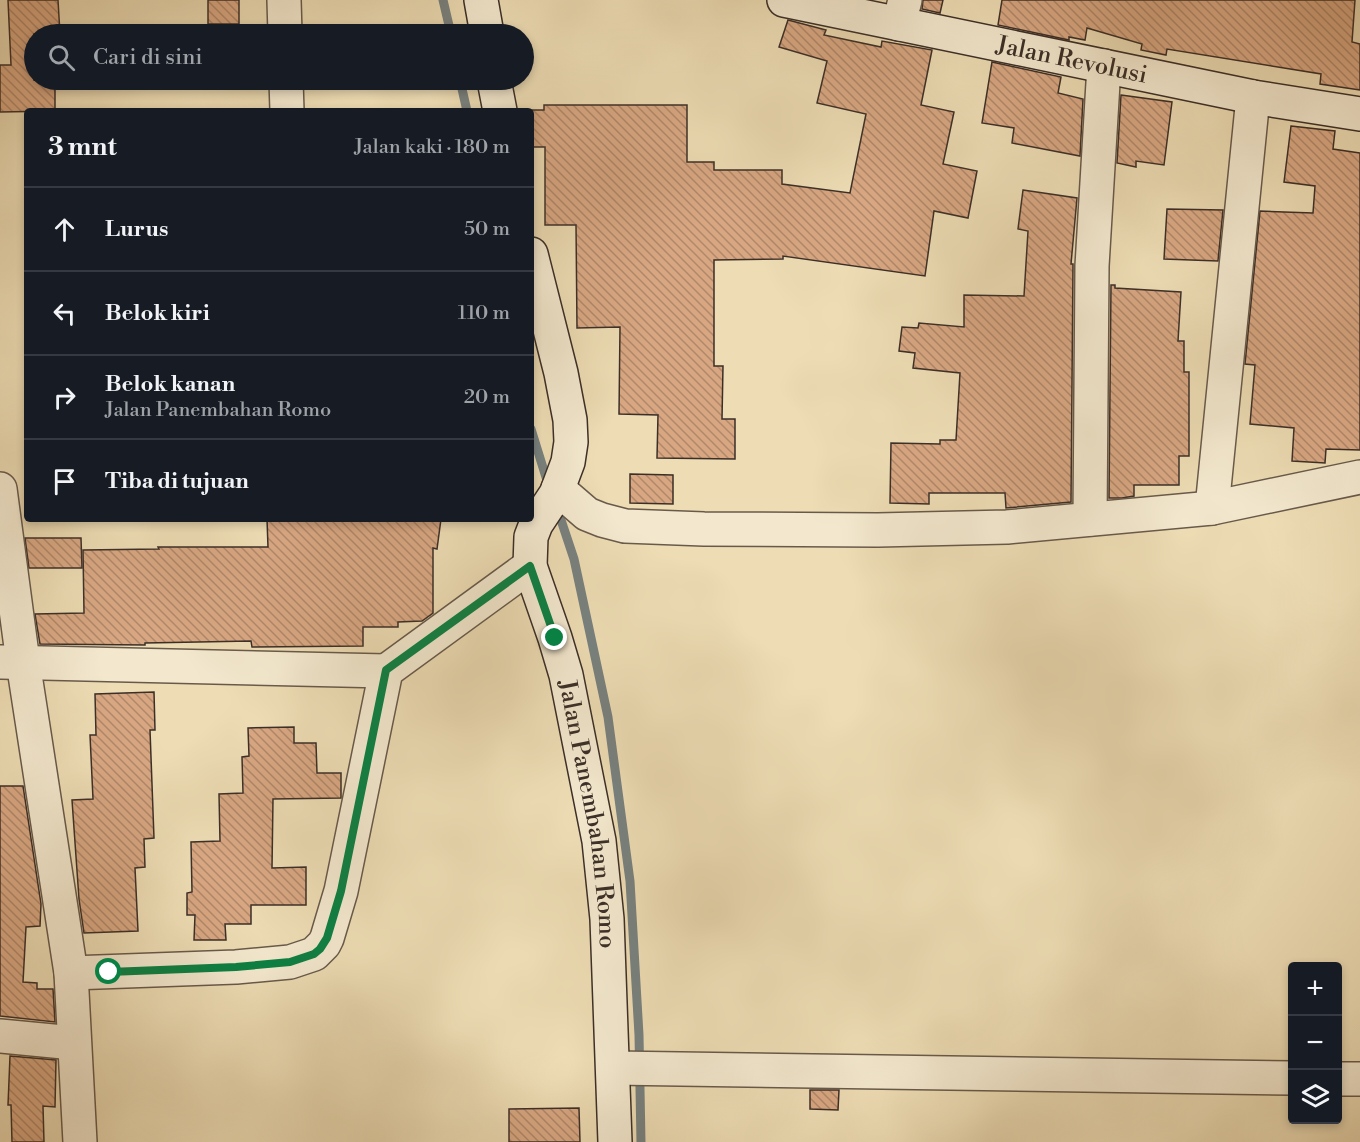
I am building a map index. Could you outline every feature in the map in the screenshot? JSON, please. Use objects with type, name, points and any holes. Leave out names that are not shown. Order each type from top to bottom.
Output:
[{"type":"street","points":[[284,0],[285,24]]},
{"type":"street","points":[[481,0],[485,24]]},
{"type":"street","name":"Jalan Revolusi","points":[[784,0],[902,12],[1104,66],[1253,97],[1360,114]]},
{"type":"street","points":[[1090,519],[1092,266],[1104,66]]},
{"type":"street","points":[[286,90],[287,108]]},
{"type":"street","points":[[496,90],[499,108]]},
{"type":"street","points":[[1212,508],[1253,97]]},
{"type":"street","name":"Jalan Panembahan Romo","points":[[534,266],[561,373],[570,420],[570,453],[557,491],[536,524],[531,540],[530,566],[566,675],[599,841],[607,919],[633,1068],[615,1142]]},
{"type":"street","points":[[557,491],[587,514],[626,526],[878,530],[1007,527],[1212,508],[1360,477]]},
{"type":"street","points":[[0,489],[12,662],[71,973],[80,1142]]},
{"type":"street","points":[[12,662],[386,670],[530,566]]},
{"type":"street","points":[[71,973],[236,967],[279,963],[305,958],[320,949],[327,938],[341,891],[386,670]]},
{"type":"street","points":[[0,1036],[74,1043]]},
{"type":"street","points":[[633,1068],[1288,1078]]},
{"type":"street","points":[[1342,1079],[1360,1079]]},
{"type":"building","points":[[8,0],[58,0],[59,24],[24,24],[24,90],[55,90],[55,108],[24,108],[24,112],[0,112],[0,65],[11,65]]},
{"type":"building","points":[[208,0],[239,0],[239,24],[208,24]]},
{"type":"building","points":[[923,0],[943,0],[940,13],[922,9]]},
{"type":"building","points":[[1002,0],[1355,0],[1352,42],[1360,44],[1360,90],[1320,84],[1321,74],[1167,49],[1166,55],[1141,50],[1142,44],[1087,28],[1085,40],[1069,37],[1069,40],[998,25]]},
{"type":"building","points":[[788,20],[826,30],[824,35],[881,47],[882,41],[932,50],[921,105],[954,112],[943,164],[977,171],[968,218],[934,211],[925,276],[783,256],[783,259],[714,260],[714,366],[723,366],[722,419],[735,419],[735,459],[657,458],[658,415],[619,414],[620,327],[577,328],[576,225],[545,225],[545,147],[534,147],[534,110],[544,110],[544,105],[687,105],[687,162],[714,162],[714,170],[782,170],[782,184],[850,193],[866,114],[817,103],[827,61],[779,47]]},
{"type":"building","points":[[992,62],[1061,77],[1058,93],[1083,99],[1080,156],[1012,143],[1014,128],[982,123]]},
{"type":"building","points":[[1121,95],[1172,102],[1164,165],[1136,161],[1136,167],[1117,163]]},
{"type":"building","points":[[1291,126],[1335,131],[1333,149],[1360,153],[1360,450],[1326,449],[1325,463],[1292,461],[1294,428],[1250,424],[1255,365],[1245,364],[1260,211],[1313,213],[1315,186],[1284,182]]},
{"type":"building","points":[[1023,190],[1077,198],[1071,264],[1073,264],[1071,502],[1006,508],[1005,493],[929,493],[929,504],[890,503],[891,443],[940,444],[940,440],[956,440],[960,373],[913,368],[915,353],[899,351],[902,327],[918,328],[919,323],[964,327],[964,295],[1024,296],[1028,231],[1018,229]]},
{"type":"building","points":[[1167,209],[1223,210],[1218,261],[1164,259]]},
{"type":"building","points":[[1111,285],[1115,285],[1115,288],[1181,292],[1178,341],[1184,341],[1184,372],[1189,372],[1189,456],[1179,456],[1179,485],[1134,485],[1134,496],[1122,498],[1109,498]]},
{"type":"building","points":[[630,474],[673,475],[673,504],[630,503]]},
{"type":"building","points":[[267,522],[441,522],[437,549],[433,548],[433,613],[422,621],[398,622],[398,627],[363,627],[363,646],[252,647],[251,641],[145,643],[145,645],[40,644],[35,614],[84,613],[83,550],[268,547]]},
{"type":"building","points":[[25,538],[81,538],[82,568],[29,568]]},
{"type":"building","points":[[154,692],[155,730],[150,730],[154,838],[144,839],[145,867],[135,868],[138,931],[84,933],[79,899],[72,800],[93,799],[90,735],[96,735],[95,694]]},
{"type":"building","points":[[294,727],[294,743],[316,743],[317,773],[341,773],[341,798],[273,799],[272,868],[306,867],[306,905],[251,905],[251,924],[225,924],[226,940],[194,940],[195,915],[187,915],[187,893],[192,892],[191,842],[220,841],[219,794],[243,793],[242,757],[249,756],[248,728]]},
{"type":"building","points":[[0,786],[23,786],[41,904],[40,926],[26,927],[23,982],[37,983],[37,989],[53,989],[55,1022],[0,1016]]},
{"type":"building","points":[[10,1056],[56,1060],[55,1107],[43,1106],[44,1142],[12,1142],[11,1105],[8,1105]]},
{"type":"building","points":[[810,1090],[839,1090],[838,1110],[810,1109]]},
{"type":"building","points":[[579,1108],[580,1142],[509,1142],[509,1109]]},
{"type":"waterway","points":[[443,0],[449,24]]},
{"type":"waterway","points":[[462,90],[466,108]]},
{"type":"waterway","points":[[534,439],[549,487]]},
{"type":"waterway","points":[[557,508],[574,559],[608,717],[630,881],[639,1035],[641,1142]]},
{"type":"route","points":[[109,972],[236,967],[290,962],[314,954],[327,938],[341,891],[386,670],[530,566],[555,638]]}]
